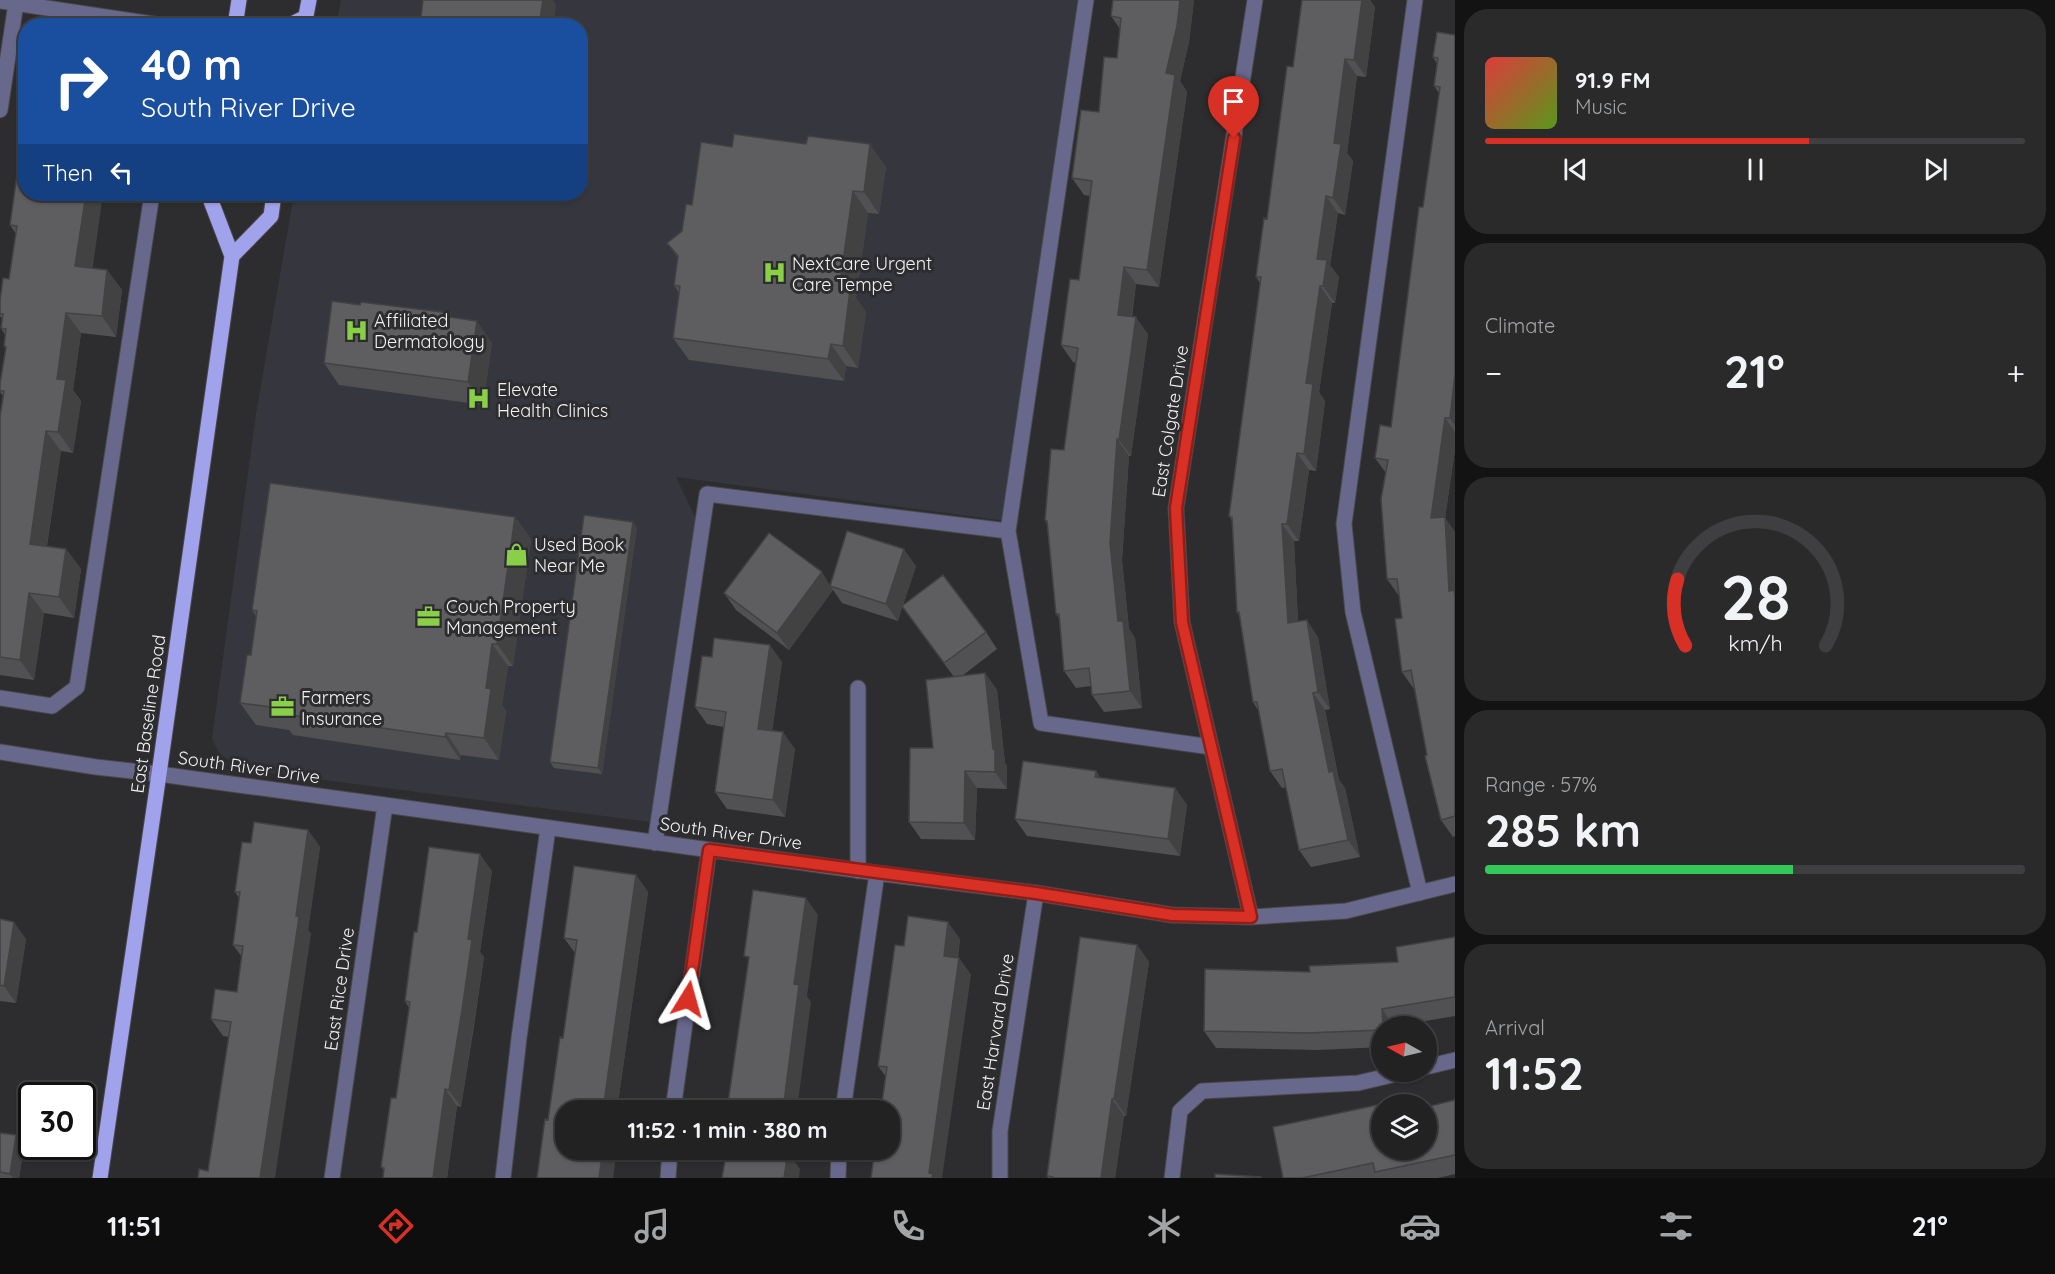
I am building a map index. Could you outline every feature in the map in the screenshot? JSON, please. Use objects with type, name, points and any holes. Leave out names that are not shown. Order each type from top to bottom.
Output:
[{"type":"main road","points":[[236,18],[239,0]]},
{"type":"main road","points":[[306,18],[309,0]]},
{"type":"main road","name":"East Baseline Road","points":[[100,1178],[232,256],[211,201]]},
{"type":"main road","points":[[232,256],[271,216],[273,201]]},
{"type":"street","points":[[1086,0],[1008,531],[1041,723],[1211,747]]},
{"type":"street","name":"East Colgate Drive","points":[[1251,917],[1182,622],[1176,508],[1255,0]]},
{"type":"street","points":[[1416,0],[1344,524],[1353,612],[1420,892]]},
{"type":"street","points":[[0,1],[83,18]]},
{"type":"street","points":[[0,110],[16,3]]},
{"type":"street","points":[[0,698],[52,706],[77,687],[151,201]]},
{"type":"street","points":[[655,843],[707,494],[1008,531]]},
{"type":"street","points":[[858,688],[858,871]]},
{"type":"street","name":"South River Drive","points":[[0,753],[858,871],[1036,893],[1172,915],[1251,917],[1346,911],[1455,884]]},
{"type":"street","name":"East Rice Drive","points":[[332,1178],[385,805]]},
{"type":"street","points":[[503,1178],[519,1038],[548,828]]},
{"type":"street","points":[[673,1100],[709,850]]},
{"type":"street","points":[[844,1100],[877,873]]},
{"type":"street","name":"East Harvard Drive","points":[[1000,1178],[1000,1131],[1036,893]]},
{"type":"street","points":[[1437,1064],[1455,1060]]},
{"type":"street","points":[[1172,1178],[1180,1111],[1202,1091],[1358,1083],[1371,1080]]},
{"type":"street","points":[[668,1178],[669,1160]]},
{"type":"street","points":[[838,1178],[839,1160]]},
{"type":"shaded area","points":[[341,0],[1079,0],[1007,521],[676,477],[696,519],[651,822],[246,770],[219,753],[212,739],[256,414],[293,201],[588,201],[588,18],[337,18]]},
{"type":"building","points":[[423,0],[543,0],[540,18],[421,18]]},
{"type":"building","points":[[1113,0],[1180,0],[1177,26],[1166,73],[1175,75],[1147,270],[1124,267],[1118,315],[1136,317],[1119,440],[1117,439],[1110,543],[1118,621],[1123,621],[1130,691],[1092,695],[1089,668],[1064,671],[1059,614],[1056,614],[1047,521],[1045,520],[1051,449],[1064,450],[1078,348],[1061,345],[1070,279],[1079,280],[1092,181],[1072,178],[1081,110],[1099,112],[1104,57],[1117,58],[1121,18],[1111,16]]},
{"type":"building","points":[[1302,0],[1362,0],[1354,60],[1345,59],[1334,143],[1341,144],[1333,198],[1326,196],[1317,259],[1327,260],[1323,286],[1320,286],[1306,383],[1313,384],[1304,454],[1297,453],[1287,524],[1282,524],[1288,623],[1307,620],[1318,692],[1313,693],[1329,772],[1333,771],[1348,840],[1299,850],[1282,769],[1270,771],[1257,702],[1253,702],[1239,612],[1237,612],[1232,517],[1229,516],[1261,277],[1256,277],[1264,218],[1267,219],[1287,66],[1293,67]]},
{"type":"building","points":[[1437,32],[1455,35],[1455,374],[1450,418],[1445,418],[1431,518],[1445,517],[1449,591],[1454,590],[1455,598],[1455,816],[1441,820],[1425,756],[1427,755],[1411,670],[1402,672],[1395,619],[1402,618],[1397,579],[1387,579],[1381,499],[1388,460],[1375,458],[1380,425],[1391,427],[1419,207],[1423,207],[1440,87],[1434,86],[1438,58],[1433,57]]},
{"type":"building","name":"NextCare Urgent Care Tempe","points":[[734,134],[806,144],[808,136],[870,144],[864,192],[853,191],[839,289],[850,290],[843,346],[831,344],[828,359],[673,338],[680,286],[674,285],[678,256],[667,243],[682,231],[686,204],[692,205],[701,142],[732,147]]},
{"type":"building","points":[[18,168],[18,201],[85,201],[75,266],[107,270],[102,316],[66,313],[57,379],[66,380],[58,432],[46,431],[30,544],[66,549],[59,597],[29,593],[20,660],[0,657],[0,417],[4,391],[0,391],[0,384],[6,347],[4,346],[6,329],[1,328],[3,314],[0,314],[0,301],[3,278],[9,279],[17,226],[10,225]]},
{"type":"building","points":[[332,301],[360,305],[361,302],[450,313],[449,317],[477,321],[468,382],[324,363]]},
{"type":"building","points":[[270,483],[515,517],[497,644],[492,644],[486,688],[491,689],[484,738],[446,733],[445,737],[277,713],[278,708],[240,703],[247,655],[251,655],[257,611],[252,610]]},
{"type":"building","points":[[584,515],[633,522],[598,768],[550,762]]},
{"type":"building","points":[[847,531],[904,549],[886,604],[830,586]]},
{"type":"building","points":[[769,533],[822,572],[777,633],[724,593]]},
{"type":"building","points":[[943,575],[986,632],[944,663],[902,606]]},
{"type":"building","points":[[714,638],[770,645],[758,729],[783,732],[773,800],[715,792],[726,712],[695,707],[702,656],[712,657]]},
{"type":"building","points":[[985,673],[993,749],[995,749],[995,772],[965,771],[964,823],[909,822],[910,748],[933,748],[926,680]]},
{"type":"building","points":[[1023,761],[1096,771],[1095,777],[1175,788],[1168,839],[1015,819]]},
{"type":"building","points":[[254,822],[308,830],[296,916],[299,917],[260,1178],[198,1178],[199,1169],[208,1171],[231,1022],[211,1019],[215,989],[237,992],[243,946],[233,945],[240,892],[235,892],[242,842],[251,843]]},
{"type":"building","points":[[429,847],[480,854],[468,939],[472,940],[449,1090],[445,1089],[433,1178],[383,1178],[384,1168],[381,1167],[391,1098],[396,1098],[410,1002],[405,1001],[414,932],[417,932]]},
{"type":"building","points":[[574,866],[636,875],[604,1100],[555,1100],[555,1160],[601,1160],[599,1178],[537,1178],[560,1037],[563,1038],[577,940],[564,938]]},
{"type":"building","points":[[753,890],[806,898],[794,984],[799,985],[784,1100],[728,1100],[749,957],[744,956]]},
{"type":"building","points":[[908,916],[948,922],[944,956],[959,958],[929,1173],[933,1174],[932,1178],[871,1178],[873,1160],[900,1160],[900,1100],[882,1100],[887,1067],[878,1066],[895,945],[904,946]]},
{"type":"building","points":[[0,919],[14,922],[4,986],[0,985]]},
{"type":"building","points":[[1080,937],[1137,945],[1101,1178],[1053,1178],[1047,1176]]},
{"type":"building","points":[[1455,937],[1455,997],[1382,1009],[1382,1016],[1371,1016],[1371,1030],[1306,1033],[1204,1031],[1205,969],[1310,972],[1309,966],[1398,962],[1396,947]]},
{"type":"building","points":[[1455,1100],[1455,1155],[1437,1159],[1437,1104]]},
{"type":"building","points":[[1371,1106],[1371,1160],[1431,1160],[1375,1172],[1373,1163],[1302,1178],[1283,1178],[1273,1127]]},
{"type":"building","points":[[0,1133],[16,1135],[10,1174],[0,1172]]},
{"type":"building","points":[[725,1160],[787,1160],[784,1178],[722,1178]]},
{"type":"building","points":[[1215,1174],[1261,1177],[1261,1178],[1215,1178]]},
{"type":"place","name":"NextCare Urgent Care Tempe","points":[[774,273]]},
{"type":"place","name":"Affiliated Dermatology","points":[[356,330]]},
{"type":"place","name":"Elevate Health Clinics","points":[[479,399]]},
{"type":"place","name":"Used Book Near Me","points":[[516,554]]},
{"type":"place","name":"Couch Property Management","points":[[428,616]]},
{"type":"place","name":"Farmers Insurance","points":[[283,707]]},
{"type":"route","points":[[688,999],[709,850],[1036,893],[1172,915],[1251,917],[1182,622],[1176,508],[1234,138]]}]
